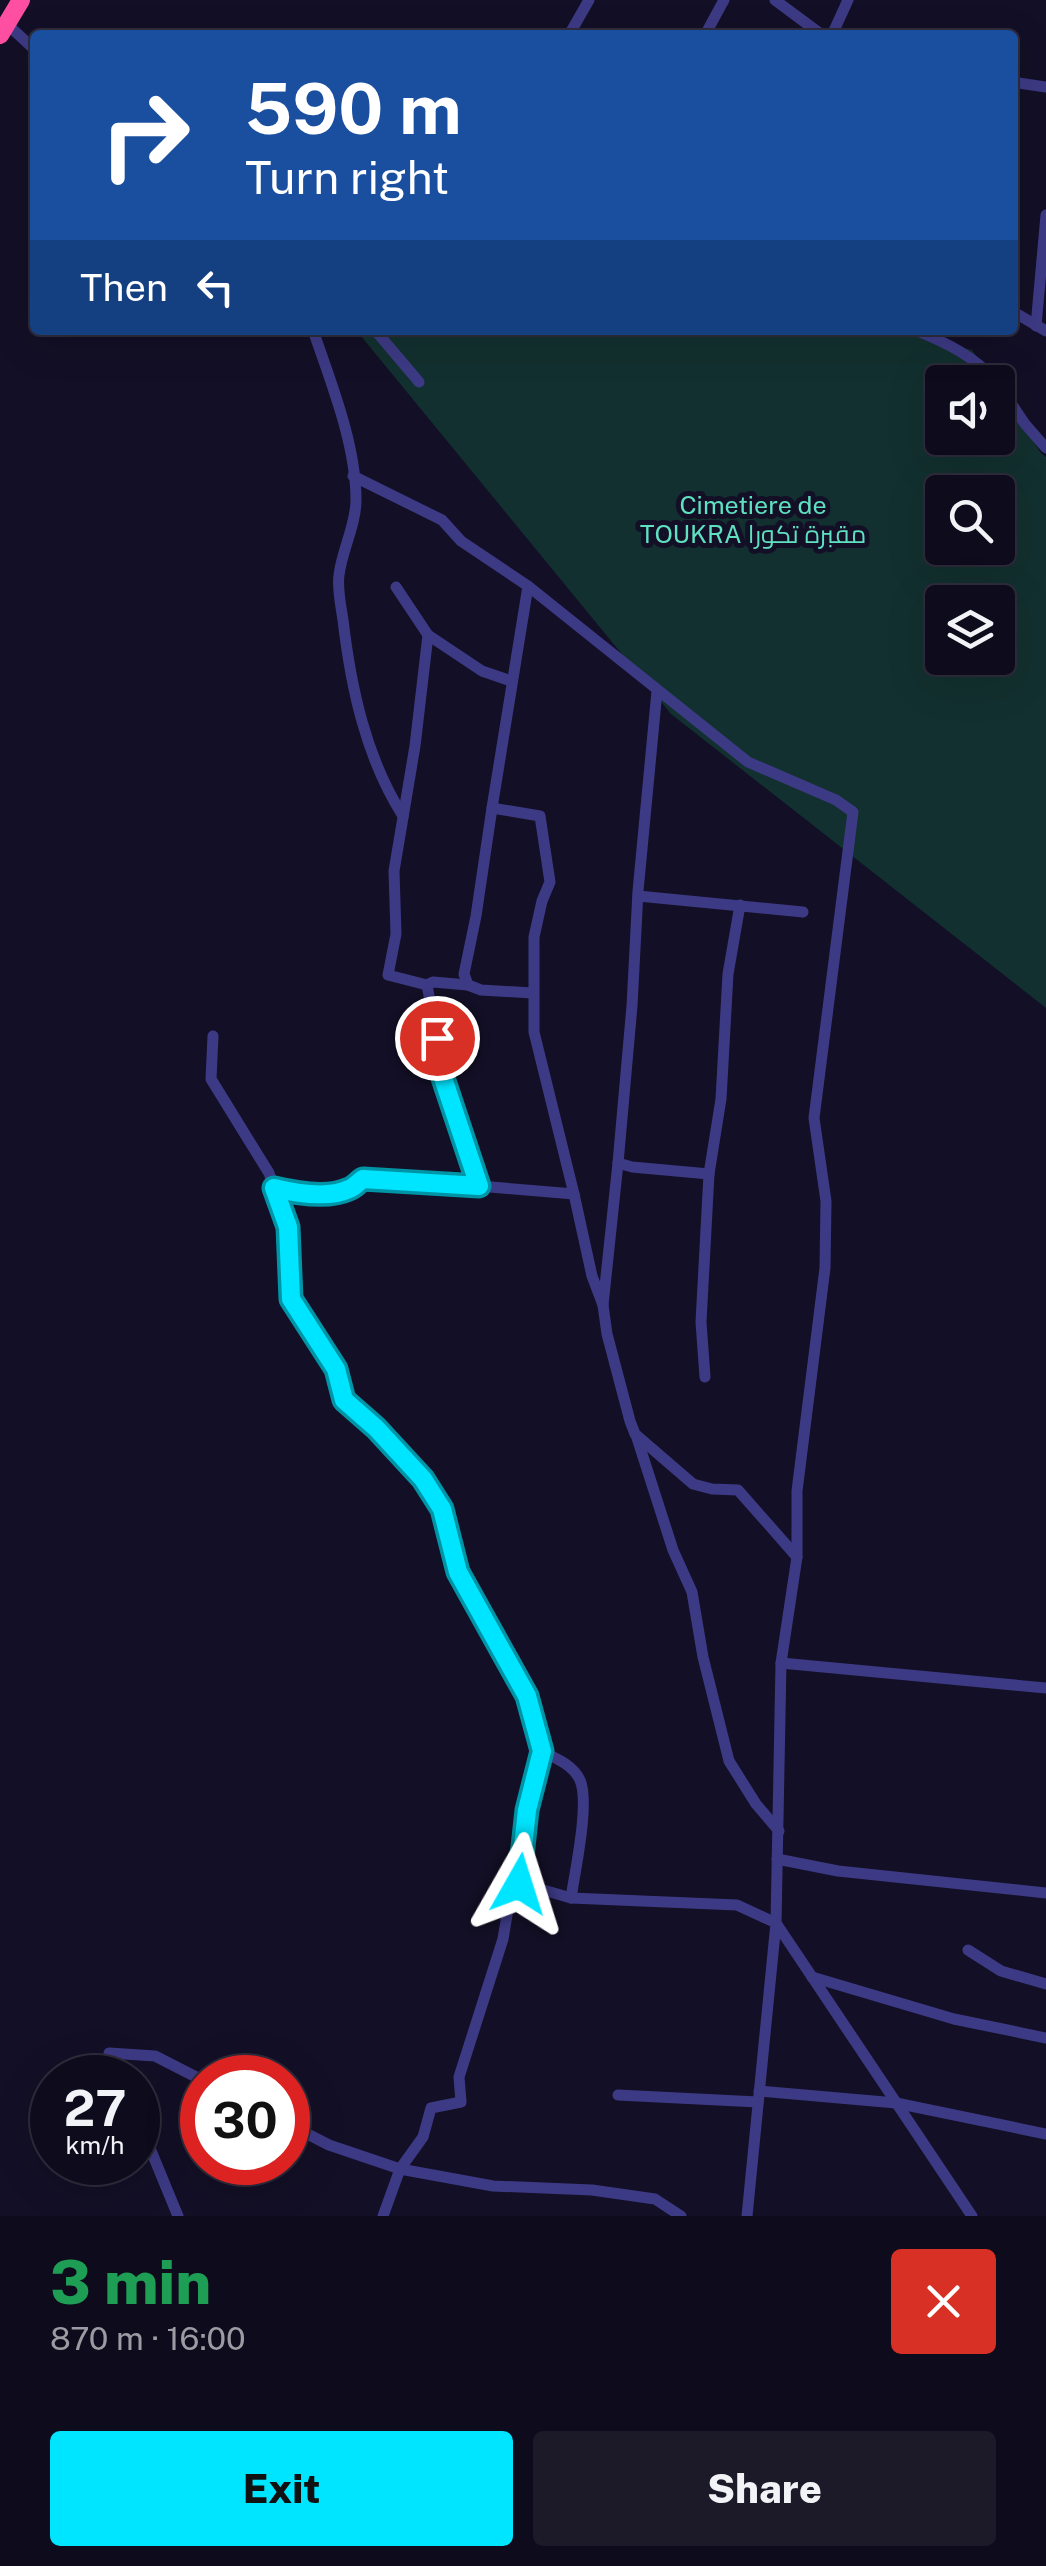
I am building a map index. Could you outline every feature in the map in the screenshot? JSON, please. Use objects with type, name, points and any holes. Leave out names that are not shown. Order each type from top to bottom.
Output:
[{"type":"highway","points":[[3,30],[21,0]]},
{"type":"street","points":[[573,30],[589,0]]},
{"type":"street","points":[[708,30],[724,0]]},
{"type":"street","points":[[774,0],[815,30]]},
{"type":"street","points":[[834,30],[848,0]]},
{"type":"street","points":[[3,30],[30,47]]},
{"type":"street","points":[[1018,83],[1046,87]]},
{"type":"street","points":[[1018,315],[1041,328],[1046,216]]},
{"type":"street","points":[[315,335],[337,400],[354,476],[356,503],[338,578],[348,656],[364,732],[403,816]]},
{"type":"street","points":[[378,335],[419,382]]},
{"type":"street","points":[[927,335],[957,348],[981,365]]},
{"type":"street","points":[[1015,407],[1046,448]]},
{"type":"street","points":[[354,476],[442,520],[461,540],[528,586],[748,762],[836,800],[853,812],[814,1118],[826,1200],[825,1268],[797,1491],[797,1557],[781,1663],[776,1924],[747,2216]]},
{"type":"street","points":[[468,984],[464,974],[528,586]]},
{"type":"street","points":[[396,587],[428,635],[482,671],[511,682]]},
{"type":"street","points":[[428,635],[394,871],[396,934],[388,974],[426,985],[468,984],[482,990],[533,993]]},
{"type":"street","points":[[603,1305],[657,691]]},
{"type":"street","points":[[492,808],[540,816],[550,882],[534,937],[534,1032],[592,1276],[635,1434],[692,1592],[702,1657],[729,1761],[779,1832]]},
{"type":"street","points":[[638,896],[803,912]]},
{"type":"street","points":[[705,1377],[701,1322],[709,1174],[721,1099],[728,974],[740,905]]},
{"type":"street","points":[[426,985],[437,1038],[434,1051],[479,1186]]},
{"type":"street","points":[[213,1036],[211,1079],[269,1173],[288,1227],[291,1299],[336,1369],[344,1400],[423,1479],[442,1509],[458,1572],[527,1696],[542,1751],[527,1810],[519,1884],[511,1891],[503,1939],[458,2077],[461,2102],[431,2108],[423,2137],[400,2169],[383,2216]]},
{"type":"street","points":[[618,1163],[709,1174]]},
{"type":"street","points":[[274,1188],[300,1194],[324,1193],[348,1190],[363,1179],[574,1194]]},
{"type":"street","points":[[635,1434],[693,1484],[738,1490],[797,1557]]},
{"type":"street","points":[[781,1663],[1046,1688]]},
{"type":"street","points":[[542,1752],[564,1762],[580,1780],[584,1810],[570,1898]]},
{"type":"street","points":[[777,1859],[838,1871],[1046,1892]]},
{"type":"street","points":[[519,1884],[570,1898],[737,1905],[776,1924],[972,2216]]},
{"type":"street","points":[[968,1950],[1001,1971],[1046,1984]]},
{"type":"street","points":[[812,1977],[954,2019],[1046,2038]]},
{"type":"street","points":[[110,2055],[140,2055]]},
{"type":"street","points":[[618,2094],[896,2103],[1046,2134]]},
{"type":"street","points":[[310,2135],[400,2169],[493,2186],[592,2190],[656,2199],[681,2216]]},
{"type":"street","points":[[160,2172],[178,2216]]},
{"type":"green space","name":"Cimetiere de TOUKRA مقبرة تكورا","points":[[360,335],[912,335],[972,350],[982,365],[925,365],[925,455],[1015,455],[1015,413],[1046,457],[1046,1008],[671,714]]},
{"type":"route","points":[[437,1038],[434,1051],[479,1186],[363,1179],[348,1190],[324,1193],[300,1194],[274,1188],[288,1227],[291,1299],[336,1369],[344,1400],[423,1479],[442,1509],[458,1572],[527,1696],[542,1751],[527,1810],[519,1884]]}]
